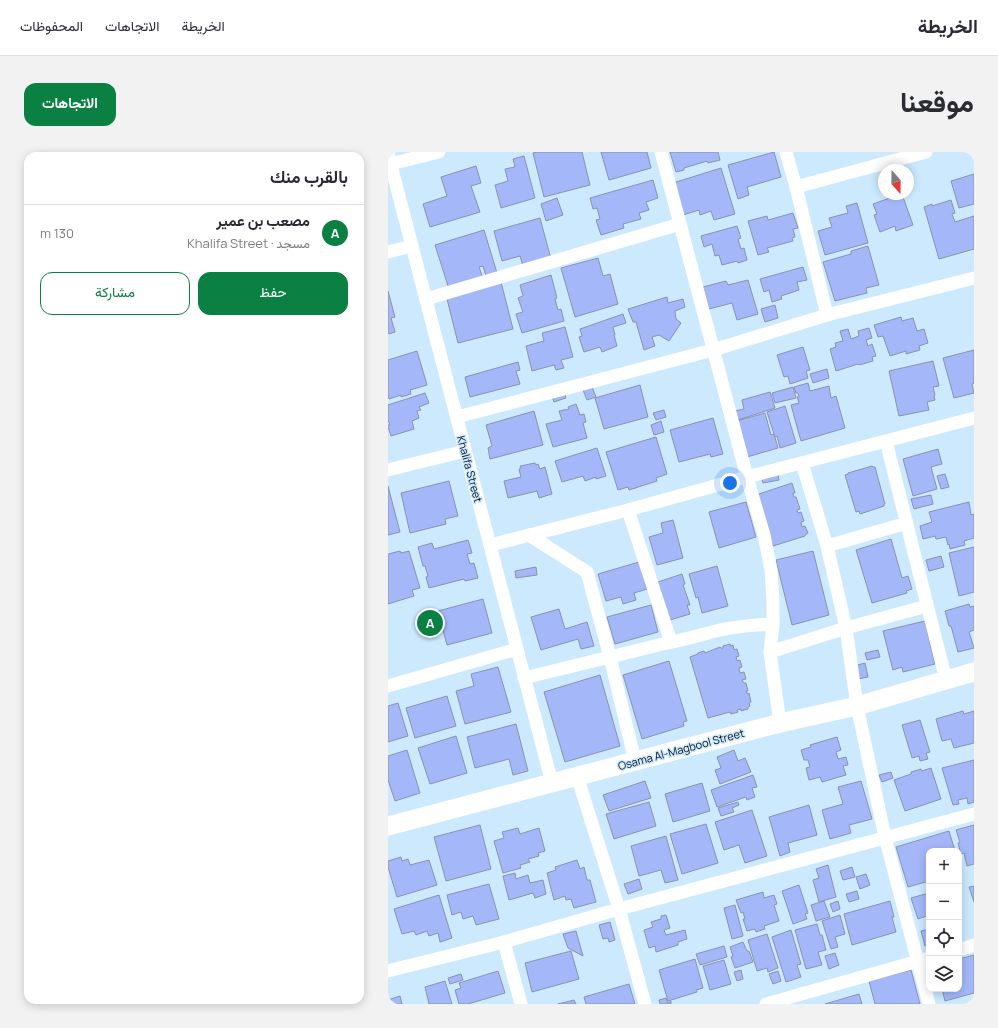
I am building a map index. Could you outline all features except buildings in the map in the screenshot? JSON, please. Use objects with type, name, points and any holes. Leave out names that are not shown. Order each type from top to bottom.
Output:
[{"type":"street","points":[[389,159],[439,152]]},
{"type":"street","points":[[661,152],[746,477],[764,535],[771,570],[774,600],[770,652],[780,723]]},
{"type":"street","points":[[786,152],[827,315]]},
{"type":"street","points":[[796,187],[888,157],[926,152]]},
{"type":"street","name":"Khalifa Street","points":[[389,159],[552,783]]},
{"type":"street","points":[[426,299],[680,224]]},
{"type":"street","points":[[388,252],[412,246]]},
{"type":"street","points":[[457,417],[713,350],[827,315],[974,278]]},
{"type":"street","points":[[490,545],[974,418]]},
{"type":"street","points":[[886,441],[946,680]]},
{"type":"street","points":[[388,470],[465,451]]},
{"type":"street","points":[[802,463],[827,546],[846,628],[857,706],[885,838],[923,960],[929,1004]]},
{"type":"street","points":[[628,510],[671,642]]},
{"type":"street","points":[[827,546],[907,523]]},
{"type":"street","points":[[529,535],[587,572],[610,657],[635,761]]},
{"type":"street","points":[[770,652],[846,628],[927,606]]},
{"type":"street","points":[[524,678],[721,630],[751,625],[773,624]]},
{"type":"street","points":[[388,686],[517,649]]},
{"type":"street","name":"Osama Al-Magbool Street","points":[[388,826],[780,723],[857,706],[974,672]]},
{"type":"street","points":[[577,776],[619,909],[645,1004]]},
{"type":"street","points":[[388,971],[504,942],[619,909],[974,814]]},
{"type":"street","points":[[504,942],[520,1004]]},
{"type":"street","points":[[962,949],[974,945]]},
{"type":"street","points":[[766,1004],[923,960]]},
{"type":"place","name":"مصعب بن عمير","points":[[430,623]]}]
